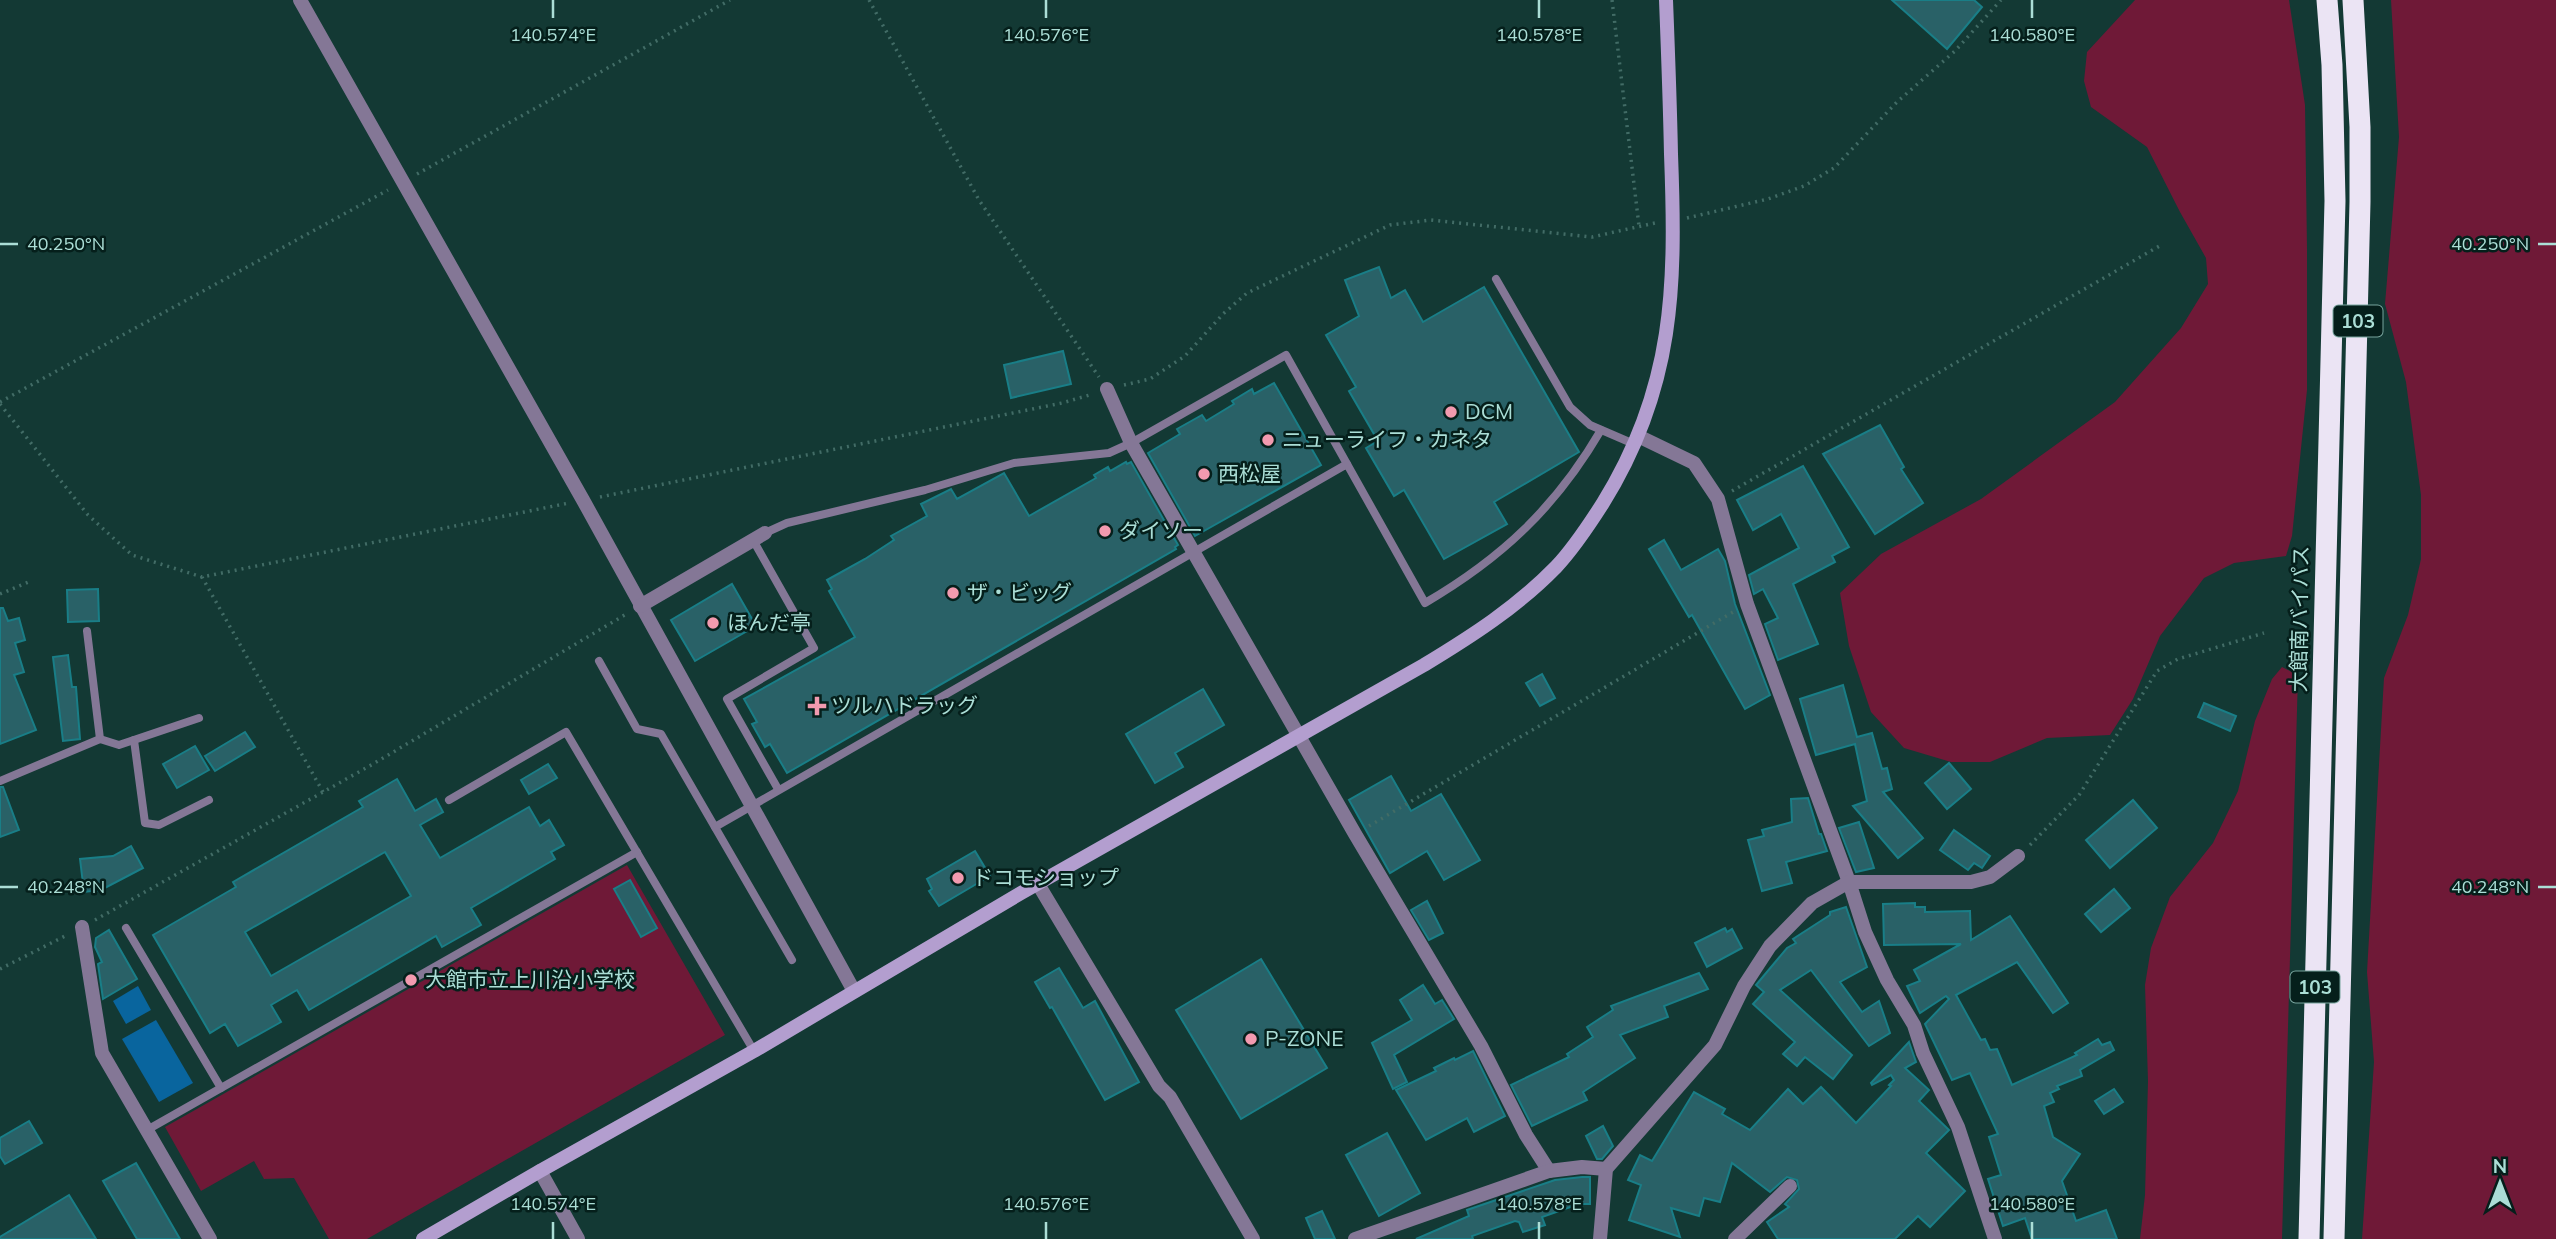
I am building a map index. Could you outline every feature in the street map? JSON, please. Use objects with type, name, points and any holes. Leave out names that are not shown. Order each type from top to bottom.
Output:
[{"type":"highway","points":[[2314,0],[2334,128]]},
{"type":"highway","name":"大館南バイパス","points":[[2309,1239],[2334,229],[2334,128],[2327,0]]},
{"type":"highway","name":"103","points":[[2334,1239],[2360,229],[2360,127],[2353,0]]},
{"type":"highway","points":[[2360,127],[2363,66],[2361,0]]},
{"type":"street","points":[[300,0],[583,500],[854,991]]},
{"type":"street","points":[[423,1239],[1465,640],[1517,603],[1558,564],[1578,540],[1609,493],[1636,440],[1657,381],[1670,318],[1674,219],[1666,0]]},
{"type":"street","points":[[1107,389],[1131,443],[1355,834],[1481,1046],[1526,1135],[1549,1171]]},
{"type":"street","points":[[1636,440],[1695,463],[1718,499],[1747,604],[1865,932],[1886,980],[1914,1025],[1923,1053],[1958,1127],[1995,1239]]},
{"type":"street","points":[[640,606],[759,536]]},
{"type":"street","points":[[1600,1239],[1606,1169],[1715,1045],[1744,986],[1770,946],[1812,903],[1849,882],[1971,881],[1990,877],[2018,856]]},
{"type":"street","points":[[1038,884],[1159,1086],[1170,1097],[1253,1239]]},
{"type":"street","points":[[82,927],[102,1053],[210,1239]]},
{"type":"street","points":[[1355,1239],[1549,1171],[1582,1167],[1606,1169]]},
{"type":"street","points":[[540,1171],[578,1239]]},
{"type":"street","points":[[1735,1239],[1790,1186]]},
{"type":"lane","points":[[1496,279],[1570,407],[1579,417],[1601,430],[1636,440]]},
{"type":"lane","points":[[778,789],[727,699],[814,648],[759,536],[787,523],[925,490],[1014,463],[1109,453],[1286,355],[1425,603],[1492,560],[1527,529],[1562,489],[1601,430]]},
{"type":"lane","points":[[715,827],[1347,464]]},
{"type":"lane","points":[[87,631],[100,739]]},
{"type":"lane","points":[[599,661],[637,729],[661,734],[792,960]]},
{"type":"lane","points":[[0,781],[100,739],[119,745],[199,718]]},
{"type":"lane","points":[[449,800],[566,732],[754,1051]]},
{"type":"lane","points":[[134,740],[145,823],[159,825],[209,800]]},
{"type":"lane","points":[[147,1130],[637,852]]},
{"type":"lane","points":[[126,928],[222,1088]]},
{"type":"path","points":[[730,0],[0,403],[88,515],[132,555],[202,577],[1062,403],[1150,379],[1185,356],[1223,314],[1247,293],[1390,225],[1431,220],[1592,237],[1639,226],[1612,0]]},
{"type":"path","points":[[869,0],[979,200],[1107,389]]},
{"type":"path","points":[[1674,219],[1768,199],[1804,186],[1833,168],[1897,102],[1955,51],[2001,0]]},
{"type":"path","points":[[1718,499],[2163,244]]},
{"type":"path","points":[[202,577],[323,792]]},
{"type":"path","points":[[0,594],[31,581]]},
{"type":"path","points":[[1355,834],[1747,604]]},
{"type":"path","points":[[0,969],[82,927],[323,792],[640,606]]},
{"type":"path","points":[[2018,856],[2053,824],[2079,795],[2157,671],[2178,659],[2264,633]]},
{"type":"shaded area","points":[[2135,0],[2289,0],[2305,105],[2307,249],[2307,390],[2292,536],[2286,556],[2234,563],[2204,578],[2160,636],[2133,699],[2110,735],[2047,738],[1990,762],[1951,762],[1904,748],[1871,712],[1849,646],[1840,593],[1881,554],[1981,499],[2115,402],[2181,328],[2208,284],[2206,258],[2147,147],[2091,107],[2084,81],[2087,52]]},
{"type":"shaded area","points":[[2391,0],[2556,0],[2556,1239],[2362,1239],[2374,1062],[2367,972],[2384,678],[2408,615],[2421,559],[2421,495],[2406,382],[2385,304],[2399,137]]},
{"type":"shaded area","points":[[2282,667],[2298,675],[2282,1239],[2140,1239],[2145,1195],[2148,1081],[2145,985],[2151,948],[2170,897],[2213,843],[2238,791],[2255,721],[2272,679]]},
{"type":"shaded area","points":[[627,865],[725,1035],[367,1239],[329,1239],[294,1178],[264,1179],[254,1161],[201,1191],[165,1127]]},
{"type":"water","points":[[138,986],[151,1010],[126,1024],[113,1001]]},
{"type":"water","points":[[156,1020],[193,1083],[159,1102],[122,1039]]},
{"type":"building","points":[[1892,0],[1974,0],[1982,7],[1947,49]]},
{"type":"building","points":[[1379,267],[1391,298],[1405,290],[1423,322],[1484,287],[1579,452],[1494,502],[1507,524],[1444,559],[1404,490],[1394,496],[1366,448],[1378,441],[1349,391],[1356,387],[1326,335],[1359,316],[1345,280]]},
{"type":"building","points":[[1063,351],[1071,384],[1011,398],[1004,365]]},
{"type":"building","points":[[1274,383],[1321,465],[1195,536],[1148,453],[1180,434],[1177,429],[1202,415],[1206,421],[1252,389],[1254,394]]},
{"type":"building","points":[[1880,425],[1904,467],[1901,469],[1923,503],[1875,534],[1823,454]]},
{"type":"building","points":[[1131,462],[1178,545],[1176,549],[787,773],[770,744],[765,747],[752,724],[757,722],[744,699],[855,637],[829,591],[832,589],[827,580],[865,559],[894,540],[891,536],[927,516],[921,504],[951,489],[957,499],[1004,473],[1029,516],[1096,478],[1094,475],[1108,467],[1110,471]]},
{"type":"building","points":[[1803,466],[1849,547],[1832,556],[1835,562],[1793,584],[1818,644],[1778,660],[1765,624],[1778,618],[1763,589],[1754,594],[1749,575],[1799,548],[1781,514],[1753,530],[1737,500]]},
{"type":"building","points":[[1664,540],[1681,570],[1718,549],[1725,561],[1735,604],[1770,695],[1745,709],[1692,615],[1689,617],[1649,549]]},
{"type":"building","name":"ほんだ亭","points":[[732,584],[756,626],[695,661],[671,620]]},
{"type":"building","points":[[98,589],[99,621],[68,622],[67,590]]},
{"type":"building","points":[[0,608],[3,608],[8,621],[19,618],[25,640],[15,643],[24,672],[14,675],[36,730],[0,744]]},
{"type":"building","points":[[68,655],[72,687],[76,687],[80,739],[63,741],[53,657]]},
{"type":"building","points":[[1542,674],[1555,698],[1540,706],[1526,683]]},
{"type":"building","points":[[1843,685],[1857,737],[1872,733],[1882,769],[1887,768],[1892,789],[1883,792],[1923,838],[1898,858],[1853,806],[1867,801],[1855,744],[1816,755],[1800,699]]},
{"type":"building","points":[[1203,689],[1224,725],[1175,753],[1183,767],[1155,783],[1126,734]]},
{"type":"building","points":[[2204,703],[2236,716],[2230,731],[2198,717]]},
{"type":"building","points":[[245,732],[255,747],[215,771],[205,756]]},
{"type":"building","points":[[195,746],[209,770],[177,788],[163,764]]},
{"type":"building","points":[[1949,763],[1971,789],[1947,809],[1925,783]]},
{"type":"building","points":[[548,764],[557,778],[529,794],[521,780]]},
{"type":"building","points":[[1391,776],[1411,811],[1441,794],[1480,860],[1444,880],[1427,851],[1390,873],[1349,800]]},
{"type":"building","points":[[397,779],[415,811],[436,799],[443,812],[420,825],[440,858],[529,807],[540,826],[549,820],[564,845],[551,852],[555,859],[471,908],[481,925],[442,947],[436,936],[309,1010],[297,990],[271,1005],[281,1022],[238,1046],[225,1024],[210,1033],[153,935],[236,887],[233,882],[363,807],[359,801]],"holes":[[[385,852],[411,896],[271,976],[245,932]]]},
{"type":"building","points":[[0,787],[3,787],[19,830],[0,837]]},
{"type":"building","points":[[1808,798],[1827,851],[1786,862],[1792,883],[1762,891],[1748,840],[1764,836],[1762,830],[1792,822],[1791,799]]},
{"type":"building","points":[[2133,800],[2157,828],[2110,868],[2086,840]]},
{"type":"building","points":[[1859,822],[1874,868],[1856,872],[1839,828]]},
{"type":"building","points":[[1954,830],[1990,856],[1982,868],[1974,863],[1968,870],[1940,850]]},
{"type":"building","points":[[131,846],[143,868],[101,890],[84,892],[80,859],[113,856]]},
{"type":"building","points":[[975,851],[990,876],[939,906],[929,891],[932,889],[927,879]]},
{"type":"building","points":[[630,880],[657,928],[641,937],[614,889]]},
{"type":"building","points":[[2114,889],[2130,908],[2101,932],[2085,914]]},
{"type":"building","points":[[1427,901],[1443,933],[1429,940],[1411,910]]},
{"type":"building","points":[[1915,903],[1915,907],[1925,907],[1925,912],[1970,911],[1971,940],[2010,916],[2068,1003],[2053,1013],[2017,962],[1956,995],[1981,1040],[1985,1039],[1990,1050],[1997,1049],[2012,1085],[2077,1055],[2075,1053],[2098,1039],[2102,1045],[2110,1042],[2114,1050],[2080,1070],[2082,1076],[2057,1086],[2059,1089],[2050,1093],[2054,1102],[2044,1106],[2053,1137],[2080,1154],[2062,1181],[2076,1221],[2106,1210],[2117,1239],[2032,1239],[2025,1218],[2003,1226],[1988,1179],[2001,1175],[1989,1137],[1998,1134],[1970,1073],[1952,1080],[1925,1024],[1949,999],[1946,996],[1920,1013],[1907,986],[1920,981],[1914,970],[1961,944],[1884,945],[1883,904]]},
{"type":"building","points":[[1846,907],[1867,967],[1840,982],[1862,1012],[1879,1001],[1890,1033],[1869,1046],[1811,970],[1780,990],[1852,1055],[1833,1079],[1805,1057],[1797,1066],[1783,1054],[1795,1042],[1753,1004],[1764,992],[1756,985],[1787,948],[1796,943],[1793,939],[1830,915],[1830,912]]},
{"type":"building","points":[[1725,928],[1727,932],[1732,929],[1742,948],[1707,967],[1695,943]]},
{"type":"building","points":[[109,930],[137,979],[103,999],[98,964],[102,962],[95,947],[96,938]]},
{"type":"building","name":"P-ZONE","points":[[1261,959],[1327,1068],[1241,1119],[1176,1010]]},
{"type":"building","points":[[1059,968],[1083,1008],[1095,1001],[1139,1082],[1105,1100],[1035,982]]},
{"type":"building","points":[[1699,973],[1708,989],[1664,1006],[1668,1017],[1620,1035],[1635,1058],[1583,1092],[1587,1100],[1532,1126],[1511,1085],[1569,1057],[1567,1054],[1593,1037],[1587,1027],[1613,1010],[1611,1006]]},
{"type":"building","points":[[1423,985],[1435,1004],[1442,1000],[1454,1019],[1394,1055],[1407,1082],[1393,1089],[1372,1043],[1412,1020],[1400,1000]]},
{"type":"building","points":[[1909,1042],[1916,1062],[1905,1068],[1929,1090],[1919,1101],[1949,1130],[1926,1153],[1965,1191],[1930,1227],[1918,1216],[1895,1239],[1778,1239],[1767,1222],[1789,1207],[1785,1204],[1799,1189],[1797,1180],[1787,1177],[1770,1192],[1732,1163],[1720,1202],[1704,1198],[1699,1216],[1671,1208],[1680,1237],[1629,1220],[1641,1185],[1628,1180],[1640,1155],[1652,1161],[1694,1092],[1725,1109],[1722,1114],[1750,1130],[1788,1089],[1803,1104],[1821,1087],[1856,1123],[1894,1080],[1891,1075],[1872,1085],[1871,1083]]},
{"type":"building","points":[[1473,1051],[1505,1116],[1474,1132],[1467,1118],[1426,1140],[1396,1090],[1436,1071],[1434,1068]]},
{"type":"building","points":[[2114,1089],[2123,1102],[2104,1114],[2095,1101]]},
{"type":"building","points":[[29,1121],[42,1143],[5,1164],[0,1156],[0,1138]]},
{"type":"building","points":[[1603,1126],[1613,1146],[1602,1159],[1597,1159],[1586,1136]]},
{"type":"building","points":[[1387,1133],[1420,1193],[1379,1216],[1346,1155]]},
{"type":"building","points":[[136,1163],[180,1239],[137,1239],[103,1181]]},
{"type":"building","points":[[1590,1177],[1590,1204],[1579,1204],[1542,1217],[1545,1225],[1523,1232],[1519,1222],[1515,1221],[1472,1236],[1473,1239],[1416,1239],[1469,1216],[1467,1210],[1555,1180]]},
{"type":"building","points":[[69,1195],[96,1239],[0,1239],[0,1237]]},
{"type":"building","points":[[1322,1211],[1335,1239],[1315,1239],[1306,1218]]},
{"type":"place","name":"DCM","points":[[1451,412]]},
{"type":"place","name":"ニューライフ・カネタ","points":[[1268,440]]},
{"type":"place","name":"西松屋","points":[[1204,474]]},
{"type":"place","name":"ダイソー","points":[[1105,531]]},
{"type":"place","name":"ザ・ビッグ","points":[[953,593]]},
{"type":"place","name":"ほんだ亭","points":[[713,623]]},
{"type":"place","name":"ツルハドラッグ","points":[[817,706]]},
{"type":"place","name":"ドコモショップ","points":[[958,878]]},
{"type":"place","name":"大館市立上川沿小学校","points":[[411,980]]},
{"type":"place","name":"P-ZONE","points":[[1251,1039]]}]
